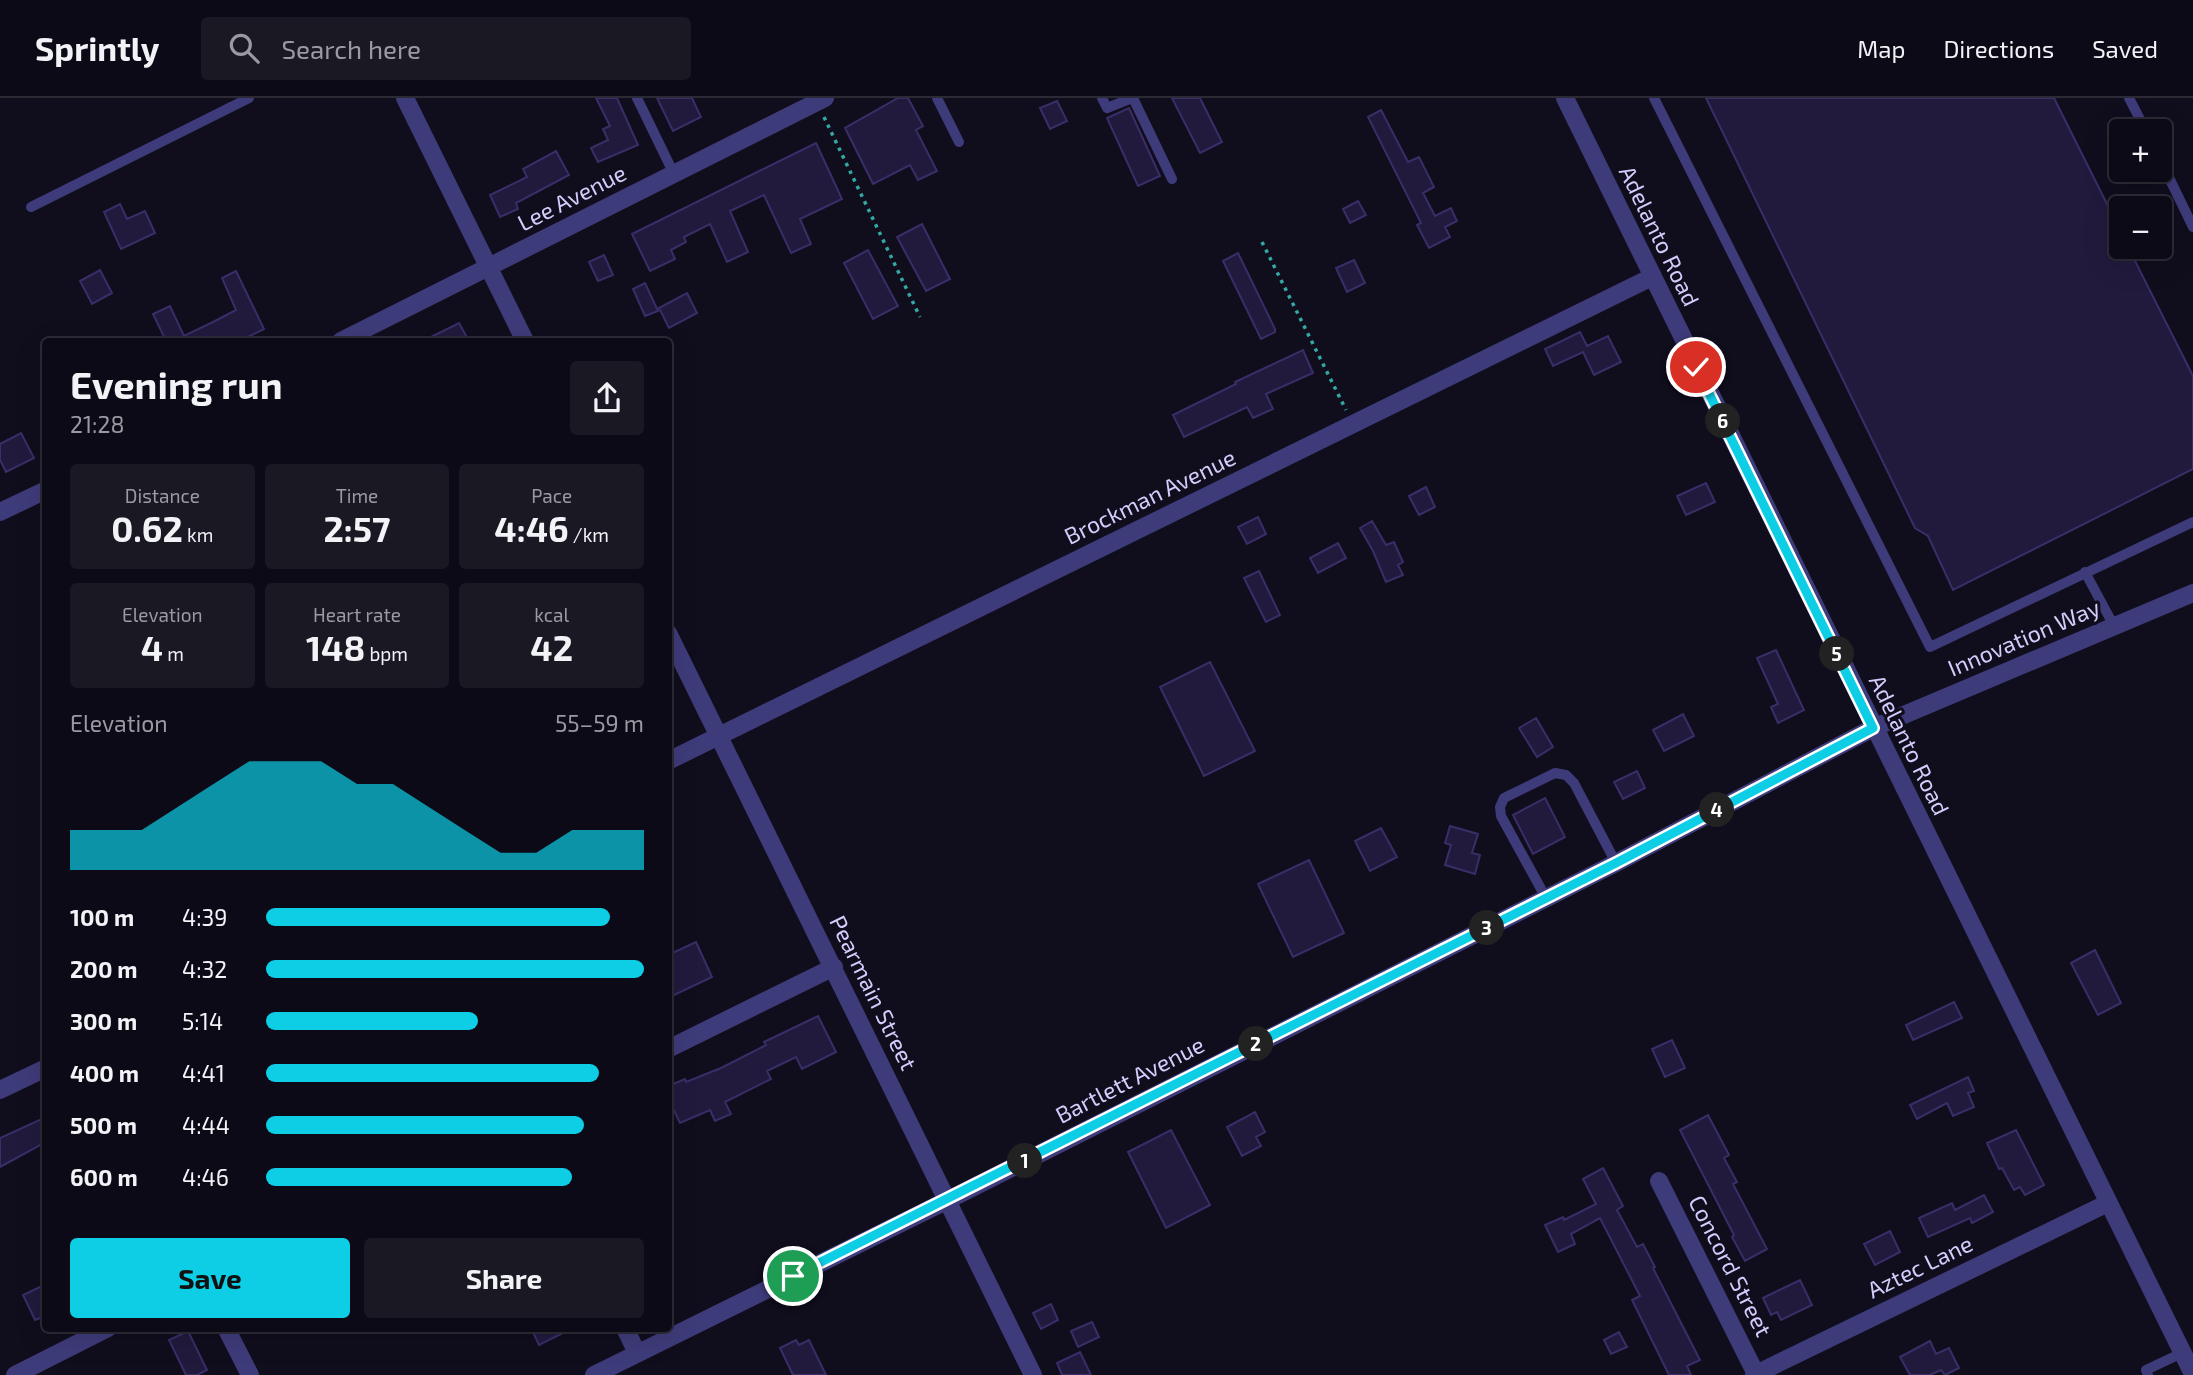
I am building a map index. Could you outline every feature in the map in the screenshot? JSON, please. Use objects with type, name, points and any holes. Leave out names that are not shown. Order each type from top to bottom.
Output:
[{"type":"street","points":[[405,98],[524,338]]},
{"type":"street","name":"Adelanto Road","points":[[1565,98],[2193,1374]]},
{"type":"street","name":"Lee Avenue","points":[[347,338],[821,100]]},
{"type":"street","name":"Brockman Avenue","points":[[672,759],[1652,276]]},
{"type":"street","points":[[0,512],[42,492]]},
{"type":"street","name":"Innovation Way","points":[[1873,728],[2193,593]]},
{"type":"street","name":"Pearmain Street","points":[[672,641],[1033,1375]]},
{"type":"street","name":"Bartlett Avenue","points":[[594,1375],[1616,863],[1873,728]]},
{"type":"street","points":[[672,1047],[834,967]]},
{"type":"street","points":[[0,1090],[42,1070]]},
{"type":"street","name":"Concord Street","points":[[1659,1181],[1755,1374]]},
{"type":"street","name":"Aztec Lane","points":[[1755,1374],[2108,1203]]},
{"type":"street","points":[[15,1375],[100,1332]]},
{"type":"street","points":[[228,1332],[250,1375]]},
{"type":"street","points":[[627,1332],[637,1353]]},
{"type":"lane","points":[[31,207],[249,98]]},
{"type":"lane","points":[[637,98],[674,174]]},
{"type":"lane","points":[[937,98],[959,142]]},
{"type":"lane","points":[[1102,98],[1107,108],[1133,98],[1171,180]]},
{"type":"lane","points":[[1654,98],[1930,647],[2193,522]]},
{"type":"lane","points":[[2129,98],[2140,119]]},
{"type":"lane","points":[[2171,182],[2193,227]]},
{"type":"lane","points":[[2085,572],[2114,626]]},
{"type":"lane","points":[[1546,898],[1501,816],[1500,807],[1504,798],[1514,793],[1555,773],[1566,775],[1574,783],[1616,863]]},
{"type":"lane","points":[[2148,1375],[2146,1370],[2182,1353]]},
{"type":"path","points":[[821,100],[920,317]]},
{"type":"path","points":[[1262,242],[1353,424]]},
{"type":"building","points":[[596,98],[617,98],[638,145],[598,162],[591,148],[608,140],[603,129],[610,126]]},
{"type":"building","points":[[657,98],[692,98],[701,117],[673,131]]},
{"type":"building","points":[[898,98],[908,98],[923,126],[916,130],[937,171],[918,180],[910,165],[873,184],[845,128]]},
{"type":"building","points":[[1172,98],[1200,98],[1222,142],[1200,153]]},
{"type":"building","points":[[1706,98],[2054,98],[2109,208],[2109,259],[2134,259],[2193,376],[2193,469],[1953,590],[1928,536],[1915,528]]},
{"type":"building","points":[[1057,101],[1067,121],[1050,129],[1040,108]]},
{"type":"building","points":[[1129,108],[1160,176],[1138,186],[1107,118]]},
{"type":"building","points":[[1381,110],[1408,162],[1419,157],[1434,187],[1423,193],[1435,216],[1451,208],[1457,221],[1445,227],[1450,237],[1429,248],[1417,225],[1421,223],[1368,117]]},
{"type":"building","points":[[816,143],[842,199],[800,219],[811,244],[791,253],[764,195],[730,211],[748,252],[727,262],[710,224],[684,237],[686,242],[671,250],[675,259],[650,271],[632,234]]},
{"type":"building","points":[[556,151],[569,175],[516,203],[518,209],[500,217],[490,195],[527,177],[523,169]]},
{"type":"building","points":[[1358,201],[1366,215],[1350,223],[1343,209]]},
{"type":"building","points":[[120,204],[127,219],[145,211],[155,233],[121,249],[104,212]]},
{"type":"building","points":[[922,224],[950,279],[926,291],[897,237]]},
{"type":"building","points":[[868,250],[898,306],[873,319],[844,263]]},
{"type":"building","points":[[1238,253],[1275,329],[1275,332],[1261,339],[1223,261]]},
{"type":"building","points":[[604,255],[613,275],[598,281],[589,262]]},
{"type":"building","points":[[1354,260],[1365,283],[1347,292],[1336,268]]},
{"type":"building","points":[[100,270],[112,293],[92,304],[80,281]]},
{"type":"building","points":[[236,271],[264,329],[246,338],[165,338],[153,314],[170,306],[184,336],[236,310],[222,278]]},
{"type":"building","points":[[645,283],[658,311],[645,316],[633,289]]},
{"type":"building","points":[[687,293],[697,313],[669,328],[659,308]]},
{"type":"building","points":[[459,323],[467,338],[429,338]]},
{"type":"building","points":[[1580,332],[1587,346],[1608,336],[1621,362],[1594,375],[1583,352],[1553,366],[1545,349]]},
{"type":"building","points":[[1303,350],[1313,373],[1266,394],[1273,409],[1253,418],[1247,407],[1184,437],[1173,415]]},
{"type":"building","points":[[21,433],[34,458],[6,472],[0,460],[0,444]]},
{"type":"building","points":[[1706,483],[1715,502],[1686,515],[1677,496]]},
{"type":"building","points":[[1426,487],[1435,507],[1419,515],[1409,496]]},
{"type":"building","points":[[1258,517],[1266,534],[1247,544],[1238,527]]},
{"type":"building","points":[[1372,521],[1386,545],[1394,542],[1403,562],[1398,565],[1403,575],[1386,582],[1360,528]]},
{"type":"building","points":[[1338,543],[1346,558],[1318,573],[1310,558]]},
{"type":"building","points":[[1259,571],[1280,615],[1266,622],[1244,578]]},
{"type":"building","points":[[1776,650],[1804,710],[1778,723],[1771,707],[1778,704],[1757,658]]},
{"type":"building","points":[[1210,662],[1255,751],[1204,776],[1160,687]]},
{"type":"building","points":[[1683,714],[1694,736],[1664,751],[1653,730]]},
{"type":"building","points":[[1536,718],[1553,747],[1537,757],[1519,728]]},
{"type":"building","points":[[1637,771],[1645,788],[1623,799],[1614,782]]},
{"type":"building","points":[[1545,798],[1565,837],[1533,854],[1513,815]]},
{"type":"building","points":[[1450,826],[1478,834],[1472,853],[1480,855],[1475,874],[1445,865],[1451,845],[1445,843]]},
{"type":"building","points":[[1381,828],[1397,857],[1370,871],[1355,841]]},
{"type":"building","points":[[1309,860],[1344,933],[1293,957],[1258,884]]},
{"type":"building","points":[[696,942],[712,977],[672,996],[672,953]]},
{"type":"building","points":[[2095,950],[2121,1003],[2098,1015],[2071,963]]},
{"type":"building","points":[[1954,1002],[1962,1018],[1913,1040],[1906,1025]]},
{"type":"building","points":[[818,1016],[836,1052],[802,1069],[796,1057],[767,1071],[771,1079],[725,1102],[731,1114],[715,1121],[710,1110],[680,1123],[672,1106],[672,1084],[685,1079],[686,1082],[721,1068],[766,1045],[764,1042]]},
{"type":"building","points":[[1672,1040],[1685,1068],[1665,1077],[1652,1049]]},
{"type":"building","points":[[1968,1077],[1974,1091],[1968,1093],[1974,1107],[1953,1116],[1947,1103],[1917,1119],[1910,1105]]},
{"type":"building","points":[[1255,1112],[1265,1132],[1256,1137],[1261,1146],[1242,1156],[1227,1127]]},
{"type":"building","points":[[1708,1115],[1729,1155],[1724,1158],[1737,1182],[1733,1184],[1767,1249],[1745,1261],[1680,1130]]},
{"type":"building","points":[[42,1119],[42,1144],[0,1167],[0,1138]]},
{"type":"building","points":[[1171,1130],[1210,1205],[1166,1228],[1128,1152]]},
{"type":"building","points":[[2016,1130],[2044,1185],[2025,1195],[2020,1187],[2014,1190],[2002,1168],[1999,1169],[1987,1143]]},
{"type":"building","points":[[1603,1168],[1623,1206],[1617,1210],[1637,1247],[1643,1244],[1700,1360],[1687,1366],[1691,1375],[1669,1375],[1632,1300],[1640,1296],[1600,1218],[1571,1234],[1575,1244],[1558,1252],[1545,1225],[1563,1217],[1564,1220],[1596,1204],[1583,1179]]},
{"type":"building","points":[[1984,1195],[1993,1212],[1972,1223],[1970,1218],[1928,1237],[1919,1218],[1952,1203],[1955,1210]]},
{"type":"building","points":[[1890,1231],[1900,1252],[1875,1265],[1864,1244]]},
{"type":"building","points":[[1800,1280],[1812,1305],[1781,1320],[1777,1312],[1771,1315],[1763,1298]]},
{"type":"building","points":[[42,1286],[42,1317],[35,1320],[23,1295]]},
{"type":"building","points":[[1051,1304],[1058,1320],[1041,1329],[1033,1313]]},
{"type":"building","points":[[1092,1322],[1099,1337],[1078,1347],[1071,1331]]},
{"type":"building","points":[[188,1332],[207,1370],[197,1375],[186,1375],[169,1340]]},
{"type":"building","points":[[533,1332],[565,1332],[539,1345]]},
{"type":"building","points":[[1619,1332],[1627,1347],[1611,1354],[1604,1340]]},
{"type":"building","points":[[796,1340],[799,1345],[809,1340],[826,1375],[793,1375],[780,1348]]},
{"type":"building","points":[[1930,1341],[1936,1354],[1949,1348],[1959,1368],[1945,1375],[1941,1370],[1930,1375],[1910,1375],[1900,1357]]},
{"type":"building","points":[[1080,1352],[1091,1375],[1062,1375],[1057,1363]]},
{"type":"route","points":[[793,1276],[1616,863],[1873,728],[1696,367]]}]
